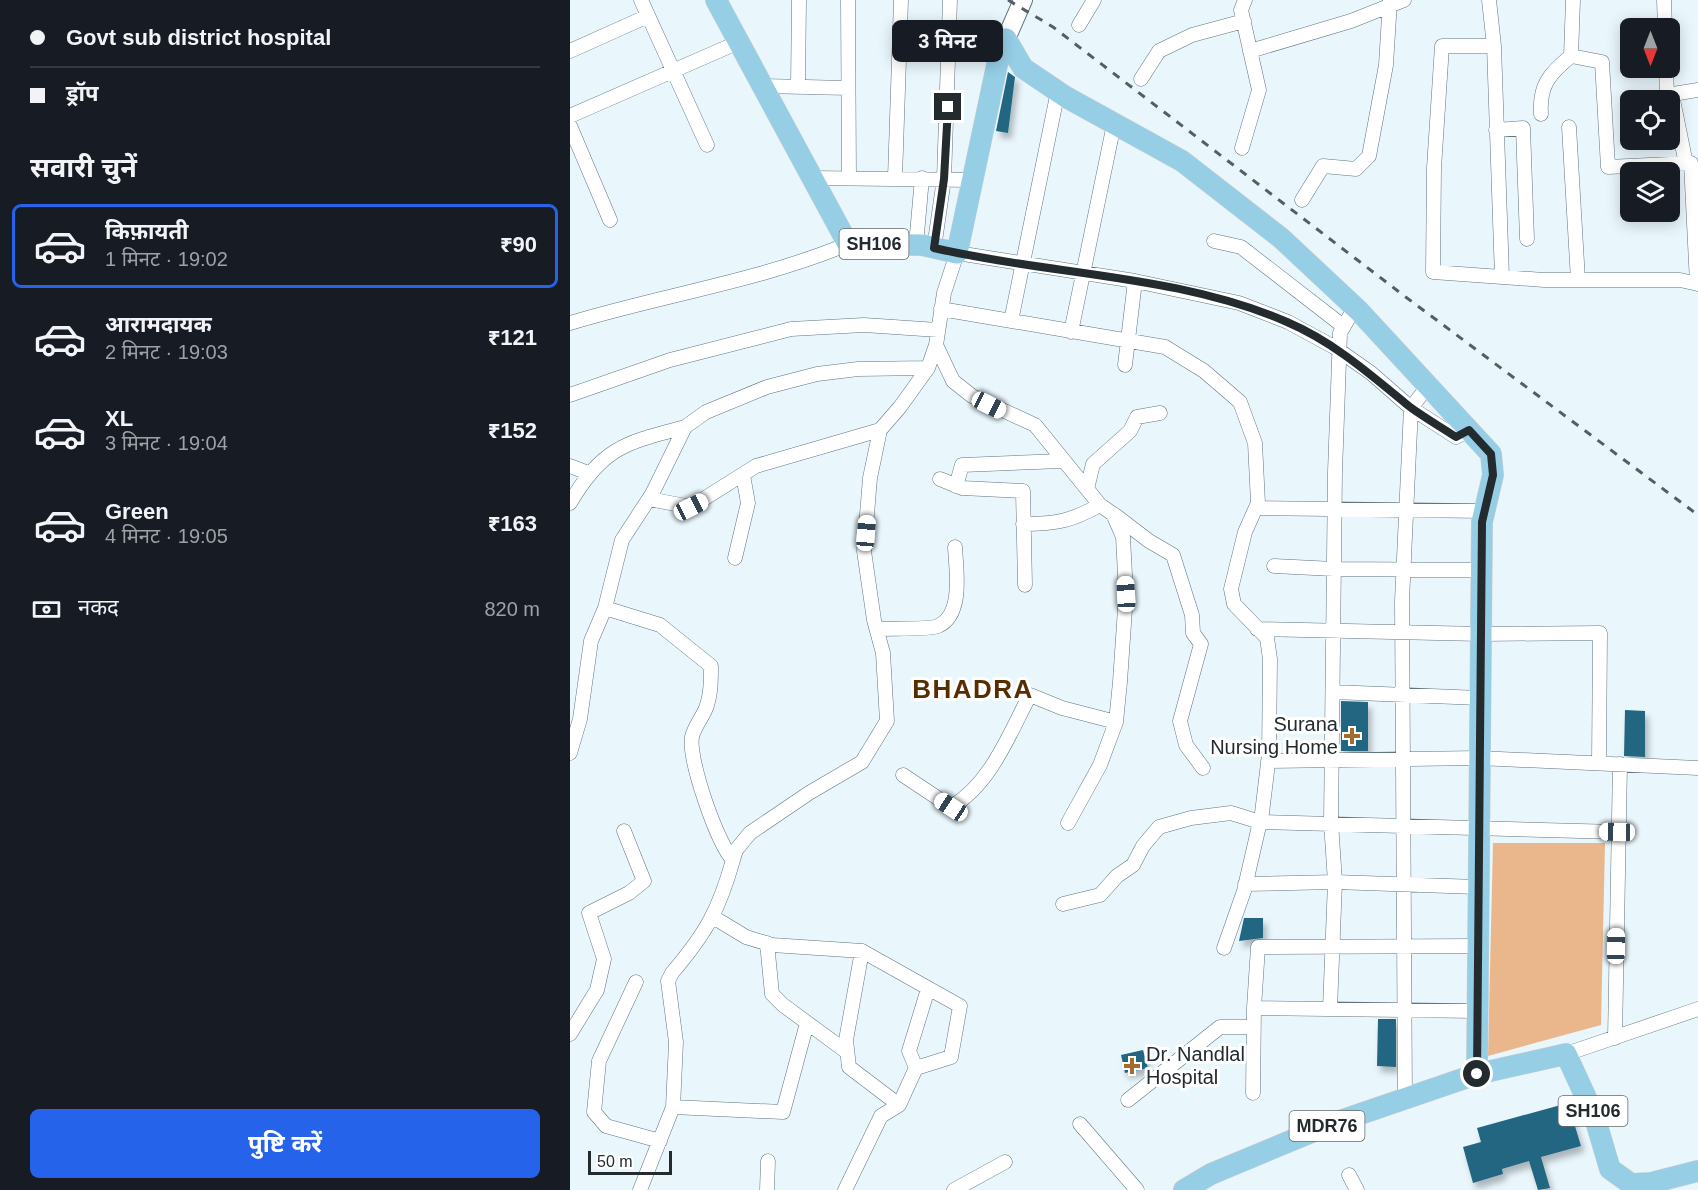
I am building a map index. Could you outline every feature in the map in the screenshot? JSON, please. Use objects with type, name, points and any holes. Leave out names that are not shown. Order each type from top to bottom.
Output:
[{"type":"main road","name":"SH106","points":[[716,0],[848,244],[925,246],[957,253]]},
{"type":"main road","points":[[957,253],[997,65],[1023,0]]},
{"type":"main road","points":[[1006,39],[1023,68],[1114,124],[1182,161],[1281,238],[1355,307],[1491,454],[1493,475],[1482,522],[1477,1074],[1566,1054]]},
{"type":"main road","name":"SH106","points":[[1566,1054],[1581,1081],[1610,1169]]},
{"type":"main road","name":"MDR76","points":[[1190,1188],[1211,1174],[1331,1124],[1477,1074]]},
{"type":"main road","points":[[1610,1169],[1631,1184],[1651,1184],[1698,1171]]},
{"type":"street","points":[[641,0],[707,145]]},
{"type":"street","points":[[798,86],[799,0]]},
{"type":"street","points":[[848,0],[849,177]]},
{"type":"street","points":[[895,178],[901,0]]},
{"type":"street","points":[[925,246],[944,179],[950,0]]},
{"type":"street","points":[[1079,25],[1094,0]]},
{"type":"street","points":[[1489,0],[1494,46],[1502,277]]},
{"type":"street","points":[[1541,114],[1540,100],[1550,73],[1571,56],[1573,0]]},
{"type":"street","points":[[1664,0],[1665,18]]},
{"type":"street","points":[[1250,51],[1395,2],[1369,156],[1356,169],[1323,166],[1302,200]]},
{"type":"street","points":[[1141,79],[1159,51],[1242,8],[1258,90],[1242,148]]},
{"type":"street","points":[[570,51],[648,16]]},
{"type":"street","points":[[570,116],[739,42]]},
{"type":"street","points":[[1494,46],[1442,46],[1434,168],[1433,272],[1578,280],[1680,280],[1698,284],[1691,164],[1608,167],[1602,62],[1571,56]]},
{"type":"street","points":[[763,86],[848,88]]},
{"type":"street","points":[[1680,93],[1698,90]]},
{"type":"street","points":[[1011,321],[1058,91]]},
{"type":"street","points":[[1071,332],[1114,124]]},
{"type":"street","points":[[570,126],[610,220]]},
{"type":"street","points":[[1569,127],[1578,280]]},
{"type":"street","points":[[1496,130],[1523,128],[1527,239]]},
{"type":"street","points":[[1680,134],[1686,164]]},
{"type":"street","points":[[812,178],[972,180]]},
{"type":"street","points":[[922,178],[925,246]]},
{"type":"street","points":[[1214,240],[1240,247],[1343,327]]},
{"type":"street","points":[[570,323],[721,282],[779,270],[848,244]]},
{"type":"street","points":[[640,1190],[673,1107],[676,1042],[668,981],[709,927],[723,895],[736,850],[750,832],[808,793],[862,762],[887,721],[883,653],[864,551],[870,478],[880,430],[906,400],[928,368],[936,345],[941,309],[957,253],[1135,281],[1239,303],[1288,322],[1339,351],[1371,373],[1411,408],[1456,437],[1469,430]]},
{"type":"street","points":[[1125,364],[1126,339],[1135,281]]},
{"type":"street","points":[[1330,1009],[1335,882],[1331,822],[1334,509],[1339,351],[1340,333],[1355,307]]},
{"type":"street","points":[[941,309],[1165,347],[1204,371],[1240,402],[1255,444],[1258,473],[1256,508],[1245,531],[1231,589],[1234,604],[1267,638],[1270,658],[1268,761],[1260,822],[1245,884],[1224,948]]},
{"type":"street","points":[[570,395],[670,360],[791,329],[864,325],[938,330]]},
{"type":"street","points":[[936,345],[953,381],[972,396],[1035,425],[1100,505],[1149,541],[1173,555],[1192,615],[1193,633],[1202,644],[1180,722],[1186,745],[1203,768]]},
{"type":"street","points":[[570,503],[588,473],[610,453],[641,439],[685,427],[706,412],[767,387],[817,374],[858,369],[928,368]]},
{"type":"street","points":[[1405,1098],[1402,826],[1403,570],[1411,408],[1428,386]]},
{"type":"street","points":[[1087,489],[1093,464],[1130,431],[1137,417],[1160,413]]},
{"type":"street","points":[[570,753],[580,719],[591,641],[606,608],[622,540],[649,499],[685,427]]},
{"type":"street","points":[[649,499],[691,507],[756,466],[880,430]]},
{"type":"street","points":[[956,486],[962,465],[1062,461]]},
{"type":"street","points":[[570,466],[588,473]]},
{"type":"street","points":[[735,558],[748,503],[743,475]]},
{"type":"street","points":[[940,479],[956,486],[990,491],[1023,491],[1025,585]]},
{"type":"street","points":[[1023,524],[1056,524],[1073,520],[1100,505]]},
{"type":"street","points":[[1256,508],[1485,511]]},
{"type":"street","points":[[1068,823],[1100,765],[1116,722],[1126,594],[1123,537],[1113,514]]},
{"type":"street","points":[[877,629],[938,626],[948,617],[954,605],[957,582],[955,548]]},
{"type":"street","points":[[1274,566],[1334,569],[1482,570]]},
{"type":"street","points":[[606,608],[660,625],[711,666],[707,707],[692,735],[690,751],[714,824],[725,851],[733,860]]},
{"type":"street","points":[[1257,629],[1481,634],[1600,633],[1599,762]]},
{"type":"street","points":[[570,677],[585,680]]},
{"type":"street","points":[[1333,692],[1480,698]]},
{"type":"street","points":[[903,775],[951,807],[960,801],[988,772],[1030,695],[1062,708],[1116,722]]},
{"type":"street","points":[[1268,761],[1479,758],[1698,768]]},
{"type":"street","points":[[1615,1038],[1620,764]]},
{"type":"street","points":[[1063,904],[1100,895],[1117,876],[1133,865],[1143,846],[1159,827],[1191,818],[1231,813],[1260,822],[1331,822],[1478,829],[1617,832]]},
{"type":"street","points":[[570,1034],[597,990],[604,959],[589,913],[629,893],[644,881],[624,831]]},
{"type":"street","points":[[1245,884],[1335,882],[1477,886]]},
{"type":"street","points":[[713,917],[746,937],[767,943],[862,951],[960,1006],[951,1057],[916,1068],[898,1105],[881,1116],[845,1190]]},
{"type":"street","points":[[767,943],[772,993],[807,1023],[847,1052]]},
{"type":"street","points":[[1253,1093],[1253,1027],[1258,946],[1477,946]]},
{"type":"street","points":[[862,951],[846,1040],[849,1067],[898,1105]]},
{"type":"street","points":[[636,982],[599,1061],[594,1112],[606,1126],[660,1141]]},
{"type":"street","points":[[916,1068],[909,1051],[928,989]]},
{"type":"street","points":[[1254,1008],[1477,1011]]},
{"type":"street","points":[[1566,1054],[1698,1009]]},
{"type":"street","points":[[673,1107],[783,1112],[807,1023]]},
{"type":"street","points":[[1128,1100],[1220,1027],[1253,1027]]},
{"type":"street","points":[[1080,1124],[1137,1190]]},
{"type":"street","points":[[767,1190],[768,1161]]},
{"type":"street","points":[[954,1190],[1005,1162]]},
{"type":"street","points":[[1610,1169],[1617,1190]]},
{"type":"street","points":[[1349,1175],[1357,1190]]},
{"type":"shaded area","points":[[1493,843],[1605,843],[1601,1025],[1488,1056]]},
{"type":"building","points":[[1008,72],[1015,77],[1008,133],[996,131]]},
{"type":"building","points":[[1341,701],[1368,702],[1368,751],[1341,751]]},
{"type":"building","points":[[1625,710],[1645,711],[1645,757],[1624,756]]},
{"type":"building","points":[[1244,918],[1263,918],[1263,938],[1239,941]]},
{"type":"building","points":[[1378,1019],[1396,1019],[1396,1067],[1377,1066]]},
{"type":"building","points":[[1143,1050],[1148,1068],[1125,1073],[1121,1055]]},
{"type":"building","points":[[1568,1103],[1581,1146],[1541,1157],[1550,1188],[1538,1190],[1529,1161],[1502,1169],[1503,1174],[1473,1183],[1463,1147],[1481,1142],[1477,1128]]},
{"type":"railway","points":[[1008,0],[1053,27],[1407,298],[1698,515]]},
{"type":"place","name":"Surana Nursing Home","points":[[1352,736]]},
{"type":"place","name":"Dr. Nandlal Hospital","points":[[1132,1066]]},
{"type":"district","name":"BHADRA","points":[[973,689]]},
{"type":"route","points":[[948,107],[944,179],[934,248],[1135,281],[1239,303],[1288,322],[1334,347],[1371,373],[1411,408],[1456,437],[1469,430],[1491,454],[1493,475],[1482,522],[1477,1074]]}]
